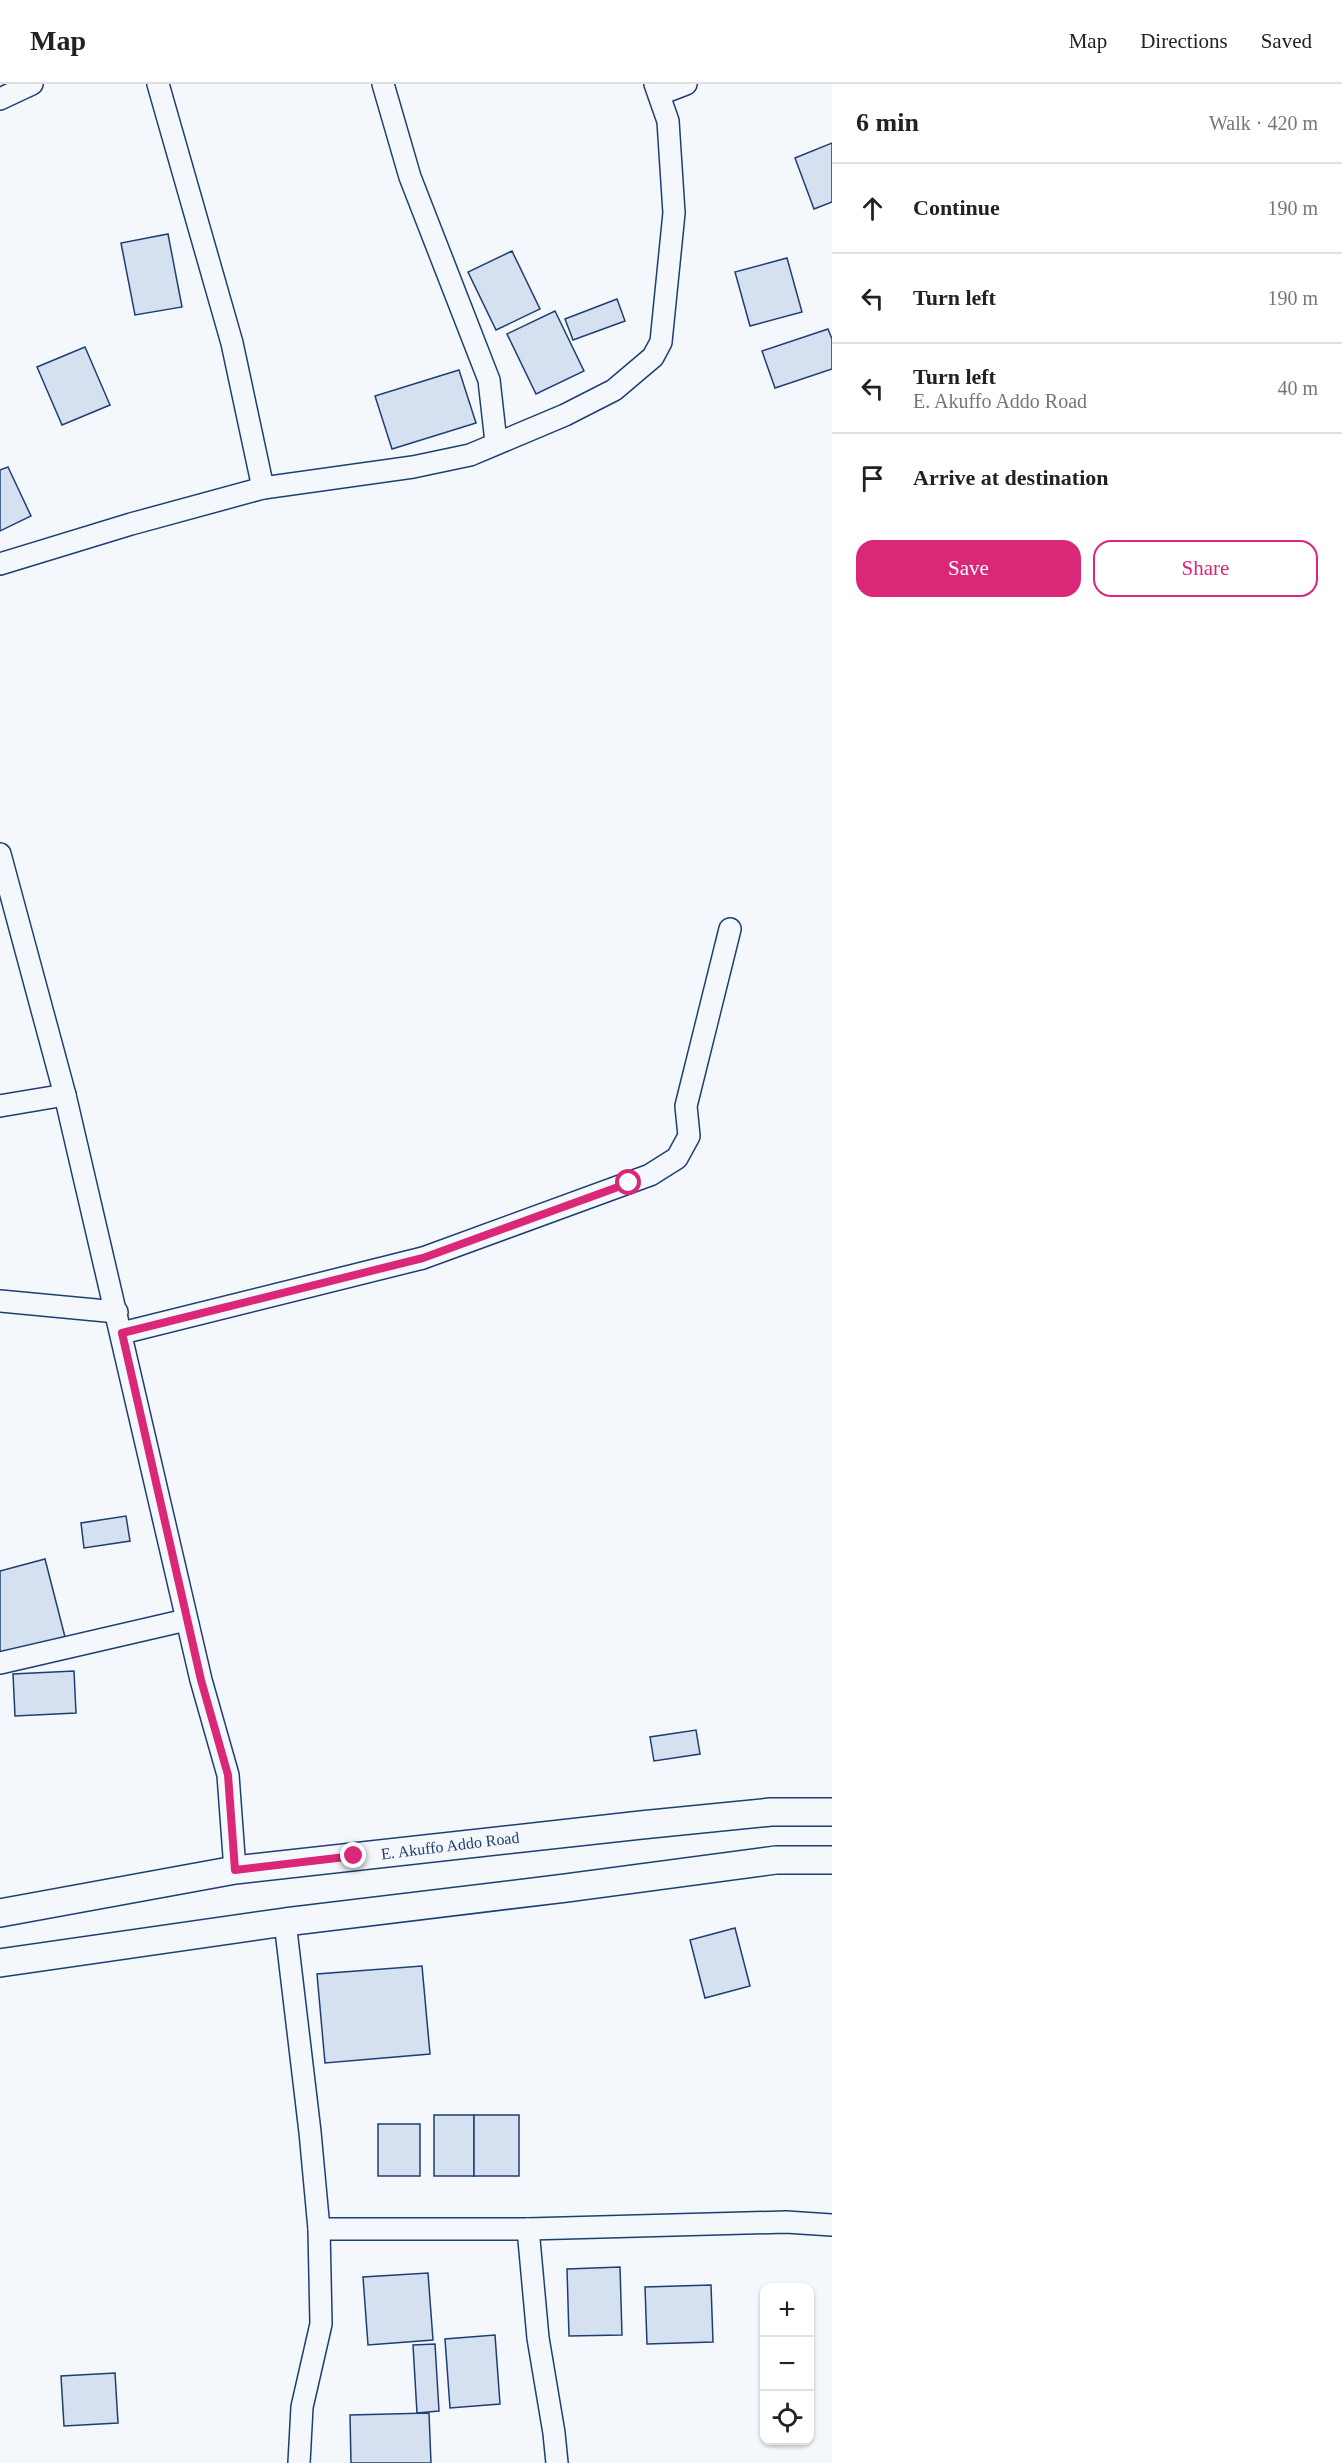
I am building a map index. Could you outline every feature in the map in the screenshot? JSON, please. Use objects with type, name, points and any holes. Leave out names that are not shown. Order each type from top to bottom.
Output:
[{"type":"main road","name":"E. Akuffo Addo Road","points":[[0,1913],[235,1870],[771,1812],[832,1812]]},
{"type":"main road","points":[[0,1963],[285,1922],[776,1860],[832,1860]]},
{"type":"street","points":[[0,99],[32,84]]},
{"type":"street","points":[[158,84],[232,343],[263,488]]},
{"type":"street","points":[[383,84],[410,177],[489,380],[496,442]]},
{"type":"street","points":[[0,564],[131,524],[263,488],[413,467],[470,455],[496,442],[565,415],[614,390],[653,357],[661,342],[674,213],[668,121],[658,89],[686,84]]},
{"type":"street","points":[[0,854],[65,1095],[122,1333],[186,1620],[228,1775],[235,1870]]},
{"type":"street","points":[[122,1333],[423,1258],[650,1175],[668,1164],[677,1158],[690,1136],[686,1106],[730,929]]},
{"type":"street","points":[[0,1106],[65,1095]]},
{"type":"street","points":[[0,1301],[117,1312]]},
{"type":"street","points":[[0,1664],[186,1620]]},
{"type":"street","points":[[285,1922],[319,2229],[321,2324],[303,2407],[299,2463]]},
{"type":"street","points":[[319,2229],[528,2229],[786,2222],[832,2224]]},
{"type":"street","points":[[528,2229],[538,2338],[554,2433],[556,2463]]},
{"type":"building","points":[[832,143],[832,202],[814,209],[795,158]]},
{"type":"building","points":[[168,234],[182,307],[135,315],[121,243]]},
{"type":"building","points":[[512,251],[540,309],[496,330],[468,272]]},
{"type":"building","points":[[787,258],[802,312],[750,326],[735,272]]},
{"type":"building","points":[[617,299],[625,321],[573,340],[565,319]]},
{"type":"building","points":[[555,311],[584,371],[536,394],[507,334]]},
{"type":"building","points":[[828,329],[832,339],[832,369],[775,388],[762,351]]},
{"type":"building","points":[[85,347],[110,405],[62,425],[37,367]]},
{"type":"building","points":[[459,370],[476,423],[392,449],[375,396]]},
{"type":"building","points":[[8,467],[31,516],[0,531],[0,470]]},
{"type":"building","points":[[126,1516],[130,1541],[84,1548],[81,1523]]},
{"type":"building","points":[[45,1559],[65,1637],[0,1654],[0,1571]]},
{"type":"building","points":[[74,1671],[76,1713],[15,1716],[13,1674]]},
{"type":"building","points":[[696,1730],[700,1754],[654,1761],[650,1737]]},
{"type":"building","points":[[735,1928],[750,1986],[705,1998],[690,1940]]},
{"type":"building","points":[[422,1966],[430,2054],[325,2063],[317,1974]]},
{"type":"building","points":[[434,2115],[474,2115],[474,2176],[434,2176]]},
{"type":"building","points":[[474,2115],[519,2115],[519,2176],[474,2176]]},
{"type":"building","points":[[378,2124],[420,2124],[420,2176],[378,2176]]},
{"type":"building","points":[[620,2267],[622,2335],[569,2336],[567,2269]]},
{"type":"building","points":[[428,2273],[433,2340],[368,2345],[363,2277]]},
{"type":"building","points":[[711,2285],[713,2342],[647,2344],[645,2287]]},
{"type":"building","points":[[495,2335],[500,2404],[450,2408],[445,2339]]},
{"type":"building","points":[[435,2344],[439,2411],[417,2413],[413,2345]]},
{"type":"building","points":[[115,2373],[118,2423],[64,2426],[61,2376]]},
{"type":"building","points":[[429,2413],[431,2463],[351,2463],[350,2415]]},
{"type":"route","points":[[354,1856],[235,1870],[228,1775],[186,1620],[122,1333],[423,1258],[629,1183]]}]
